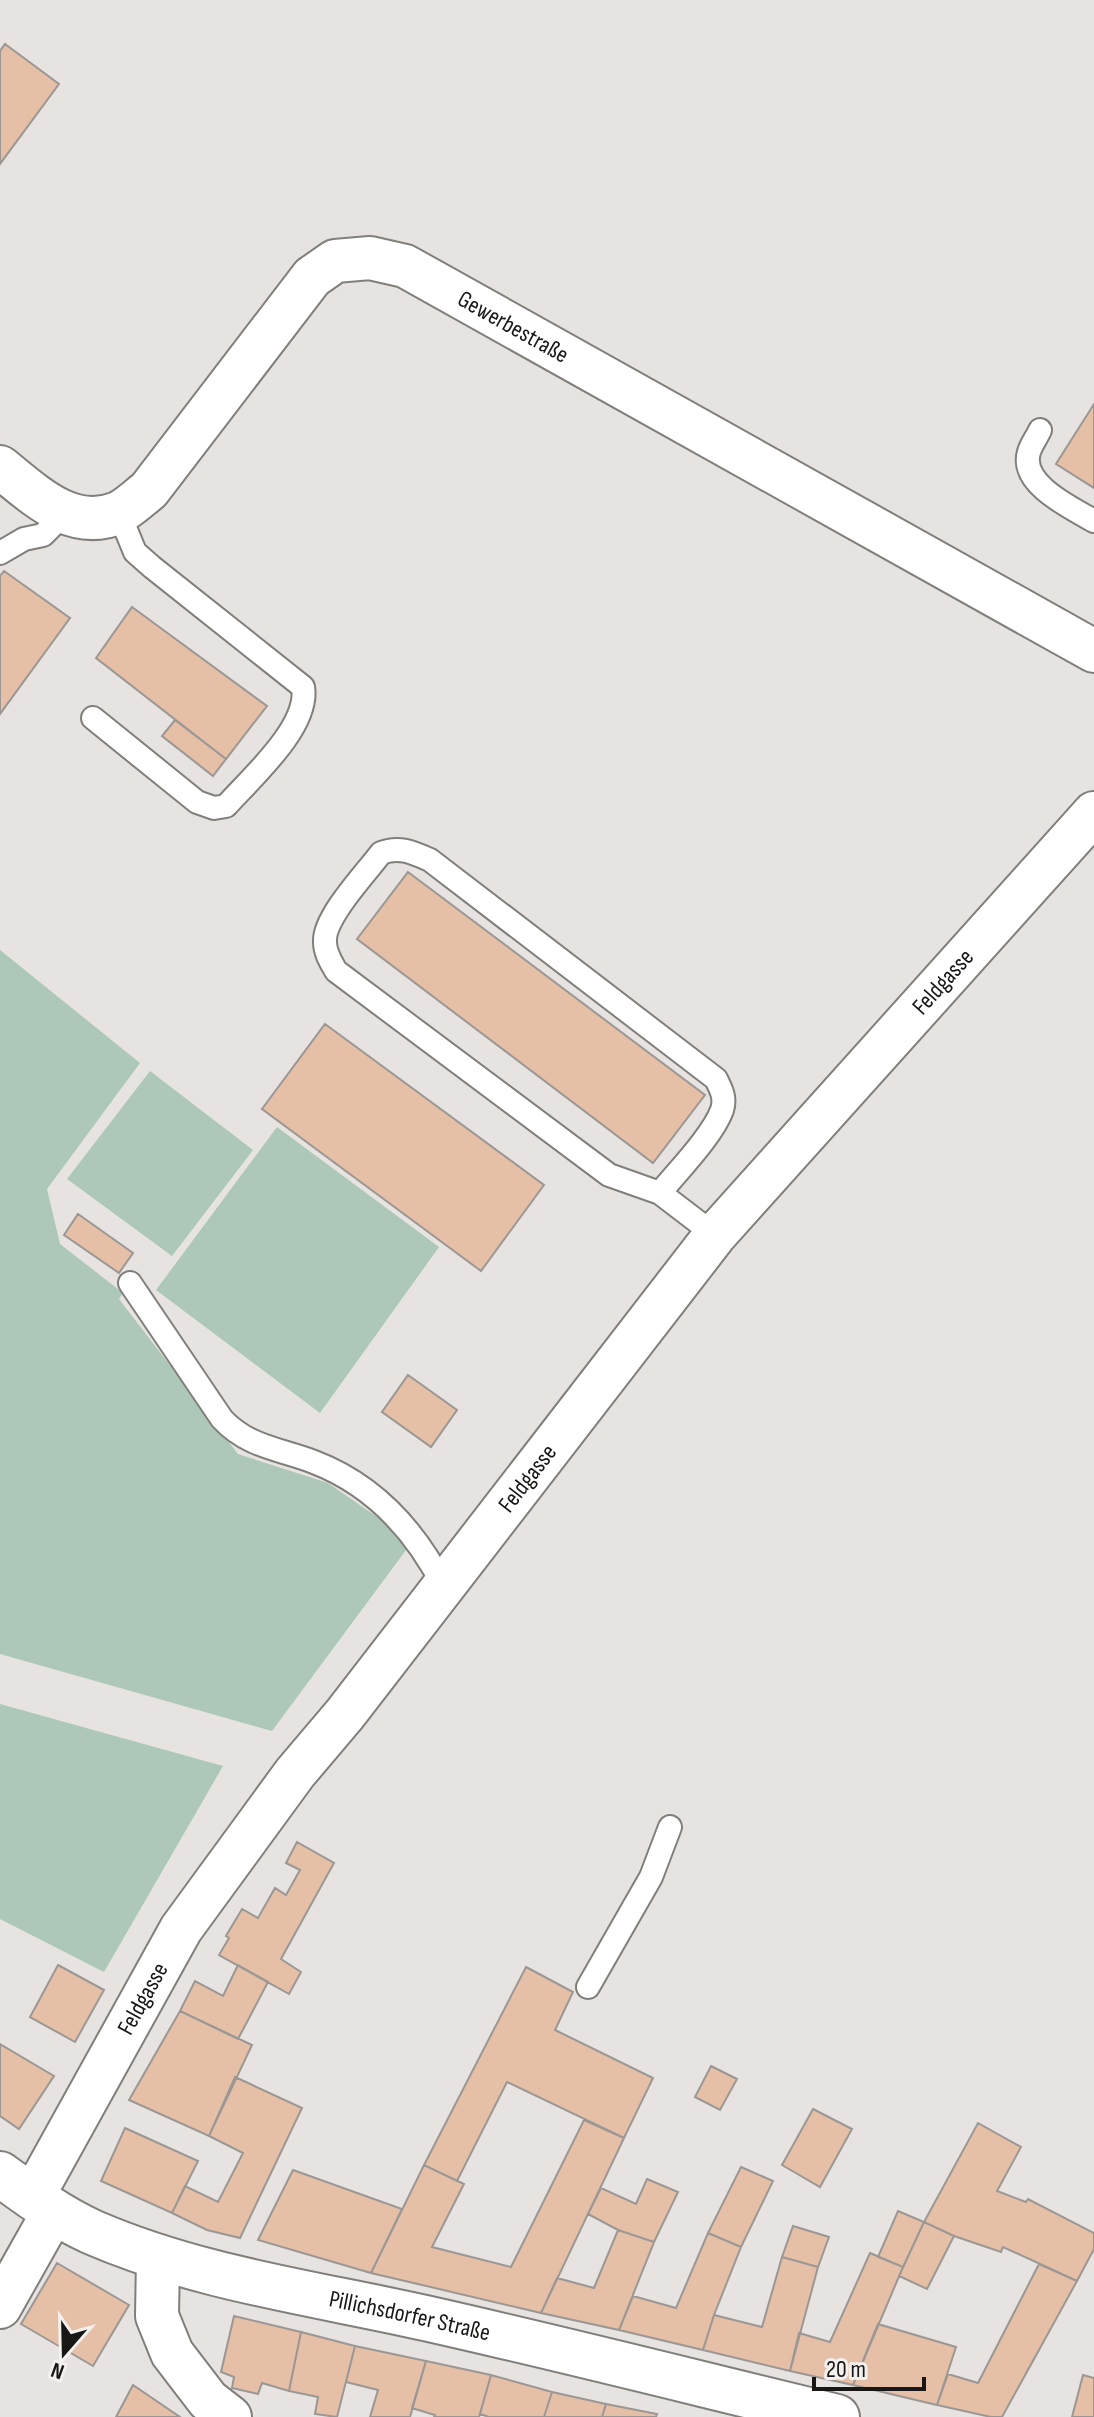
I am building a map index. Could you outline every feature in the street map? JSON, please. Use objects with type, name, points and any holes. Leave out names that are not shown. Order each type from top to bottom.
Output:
[{"type":"main road","name":"Pillichsdorfer Straße","points":[[29,2194],[89,2231],[158,2258],[249,2282],[425,2319],[837,2417]]},
{"type":"street","name":"Gewerbestraße","points":[[119,513],[149,490],[312,277],[335,261],[370,258],[405,266],[1094,651]]},
{"type":"street","points":[[0,467],[51,507],[85,519],[119,513]]},
{"type":"street","name":"Feldgasse","points":[[0,2307],[29,2194],[181,1929],[295,1773],[345,1714],[715,1235],[1094,813]]},
{"type":"street","points":[[158,2258],[157,2316],[172,2353],[208,2400],[230,2417]]},
{"type":"lane","points":[[1040,430],[1028,454],[1029,472],[1043,489],[1094,521]]},
{"type":"lane","points":[[0,553],[24,539],[43,535],[66,512]]},
{"type":"lane","points":[[93,718],[197,802],[214,808],[226,806],[292,731],[305,698],[303,687],[135,552],[119,513]]},
{"type":"lane","points":[[660,1193],[710,1130],[722,1109],[723,1094],[716,1079],[430,860],[401,850],[381,853],[331,919],[324,939],[327,955],[336,971],[609,1175],[660,1193],[715,1235]]},
{"type":"lane","points":[[130,1283],[234,1432],[248,1441],[316,1463],[342,1475],[387,1507],[407,1528],[444,1587]]},
{"type":"lane","points":[[588,1987],[651,1877],[670,1827]]},
{"type":"green space","points":[[0,950],[140,1063],[47,1189],[60,1244],[123,1293],[119,1299],[238,1454],[328,1483],[380,1519],[409,1546],[272,1731],[0,1654]]},
{"type":"green space","points":[[150,1071],[253,1150],[172,1256],[67,1179]]},
{"type":"green space","points":[[277,1127],[439,1247],[320,1413],[156,1290]]},
{"type":"green space","points":[[0,1704],[223,1766],[104,1972],[0,1919]]},
{"type":"building","points":[[5,44],[59,84],[0,164],[0,51]]},
{"type":"building","points":[[1094,404],[1094,488],[1056,464]]},
{"type":"building","points":[[4,571],[70,618],[0,714],[0,576]]},
{"type":"building","points":[[132,607],[267,706],[226,759],[96,658]]},
{"type":"building","points":[[175,720],[226,759],[213,776],[162,736]]},
{"type":"building","points":[[408,872],[705,1095],[653,1163],[357,939]]},
{"type":"building","points":[[325,1024],[544,1185],[481,1271],[262,1109]]},
{"type":"building","points":[[78,1214],[133,1253],[119,1273],[64,1235]]},
{"type":"building","points":[[408,1375],[457,1410],[431,1447],[382,1412]]},
{"type":"building","points":[[297,1842],[334,1863],[281,1959],[301,1972],[289,1994],[219,1955],[242,1909],[258,1918],[275,1888],[286,1895],[300,1870],[286,1863]]},
{"type":"building","points":[[58,1965],[104,1990],[75,2042],[30,2017]]},
{"type":"building","points":[[238,1965],[268,1982],[238,2039],[180,2011],[195,1981],[223,1996]]},
{"type":"building","points":[[526,1967],[573,1992],[555,2030],[653,2078],[624,2138],[507,2082],[457,2181],[424,2165]]},
{"type":"building","points":[[180,2011],[252,2045],[209,2136],[129,2100]]},
{"type":"building","points":[[0,2044],[54,2076],[19,2129],[0,2116]]},
{"type":"building","points":[[711,2066],[737,2079],[720,2110],[695,2097]]},
{"type":"building","points":[[235,2077],[302,2108],[240,2238],[207,2230],[172,2213],[185,2186],[218,2202],[243,2153],[209,2136]]},
{"type":"building","points":[[813,2109],[852,2129],[820,2187],[782,2165]]},
{"type":"building","points":[[584,2120],[624,2138],[541,2313],[371,2273],[424,2165],[464,2184],[432,2247],[511,2267]]},
{"type":"building","points":[[978,2123],[1021,2147],[997,2191],[1026,2202],[1028,2199],[1094,2233],[1094,2249],[1077,2281],[1003,2247],[1001,2252],[924,2222]]},
{"type":"building","points":[[125,2128],[198,2161],[172,2213],[101,2181]]},
{"type":"building","points":[[741,2167],[773,2181],[741,2247],[708,2233]]},
{"type":"building","points":[[293,2170],[402,2209],[371,2273],[258,2240]]},
{"type":"building","points":[[647,2179],[678,2192],[654,2242],[618,2230],[588,2214],[601,2188],[636,2204]]},
{"type":"building","points":[[898,2211],[924,2222],[903,2267],[878,2257]]},
{"type":"building","points":[[924,2222],[954,2236],[927,2289],[899,2276]]},
{"type":"building","points":[[793,2226],[829,2237],[818,2267],[782,2257]]},
{"type":"building","points":[[618,2230],[654,2242],[619,2330],[541,2313],[557,2278],[594,2288]]},
{"type":"building","points":[[708,2233],[741,2247],[703,2350],[619,2330],[633,2296],[676,2308]]},
{"type":"building","points":[[870,2253],[903,2267],[853,2385],[790,2371],[799,2333],[830,2342]]},
{"type":"building","points":[[782,2257],[818,2267],[790,2371],[703,2350],[714,2315],[762,2327]]},
{"type":"building","points":[[57,2263],[129,2305],[93,2366],[21,2324]]},
{"type":"building","points":[[1039,2264],[1077,2281],[1002,2417],[937,2405],[948,2374],[978,2383]]},
{"type":"building","points":[[234,2316],[301,2332],[289,2391],[262,2383],[258,2394],[232,2388],[234,2377],[221,2372]]},
{"type":"building","points":[[878,2324],[956,2347],[937,2405],[853,2385]]},
{"type":"building","points":[[301,2332],[355,2346],[337,2417],[315,2414],[318,2397],[289,2391]]},
{"type":"building","points":[[355,2346],[426,2361],[410,2417],[370,2417],[378,2390],[346,2382]]},
{"type":"building","points":[[426,2361],[491,2375],[479,2417],[434,2417],[412,2408]]},
{"type":"building","points":[[491,2375],[552,2392],[544,2417],[489,2417],[480,2414]]},
{"type":"building","points":[[1083,2375],[1094,2378],[1094,2417],[1072,2417]]},
{"type":"building","points":[[133,2385],[180,2417],[116,2417]]},
{"type":"building","points":[[552,2392],[606,2404],[602,2417],[544,2417]]},
{"type":"building","points":[[606,2404],[657,2414],[656,2417],[602,2417]]}]
